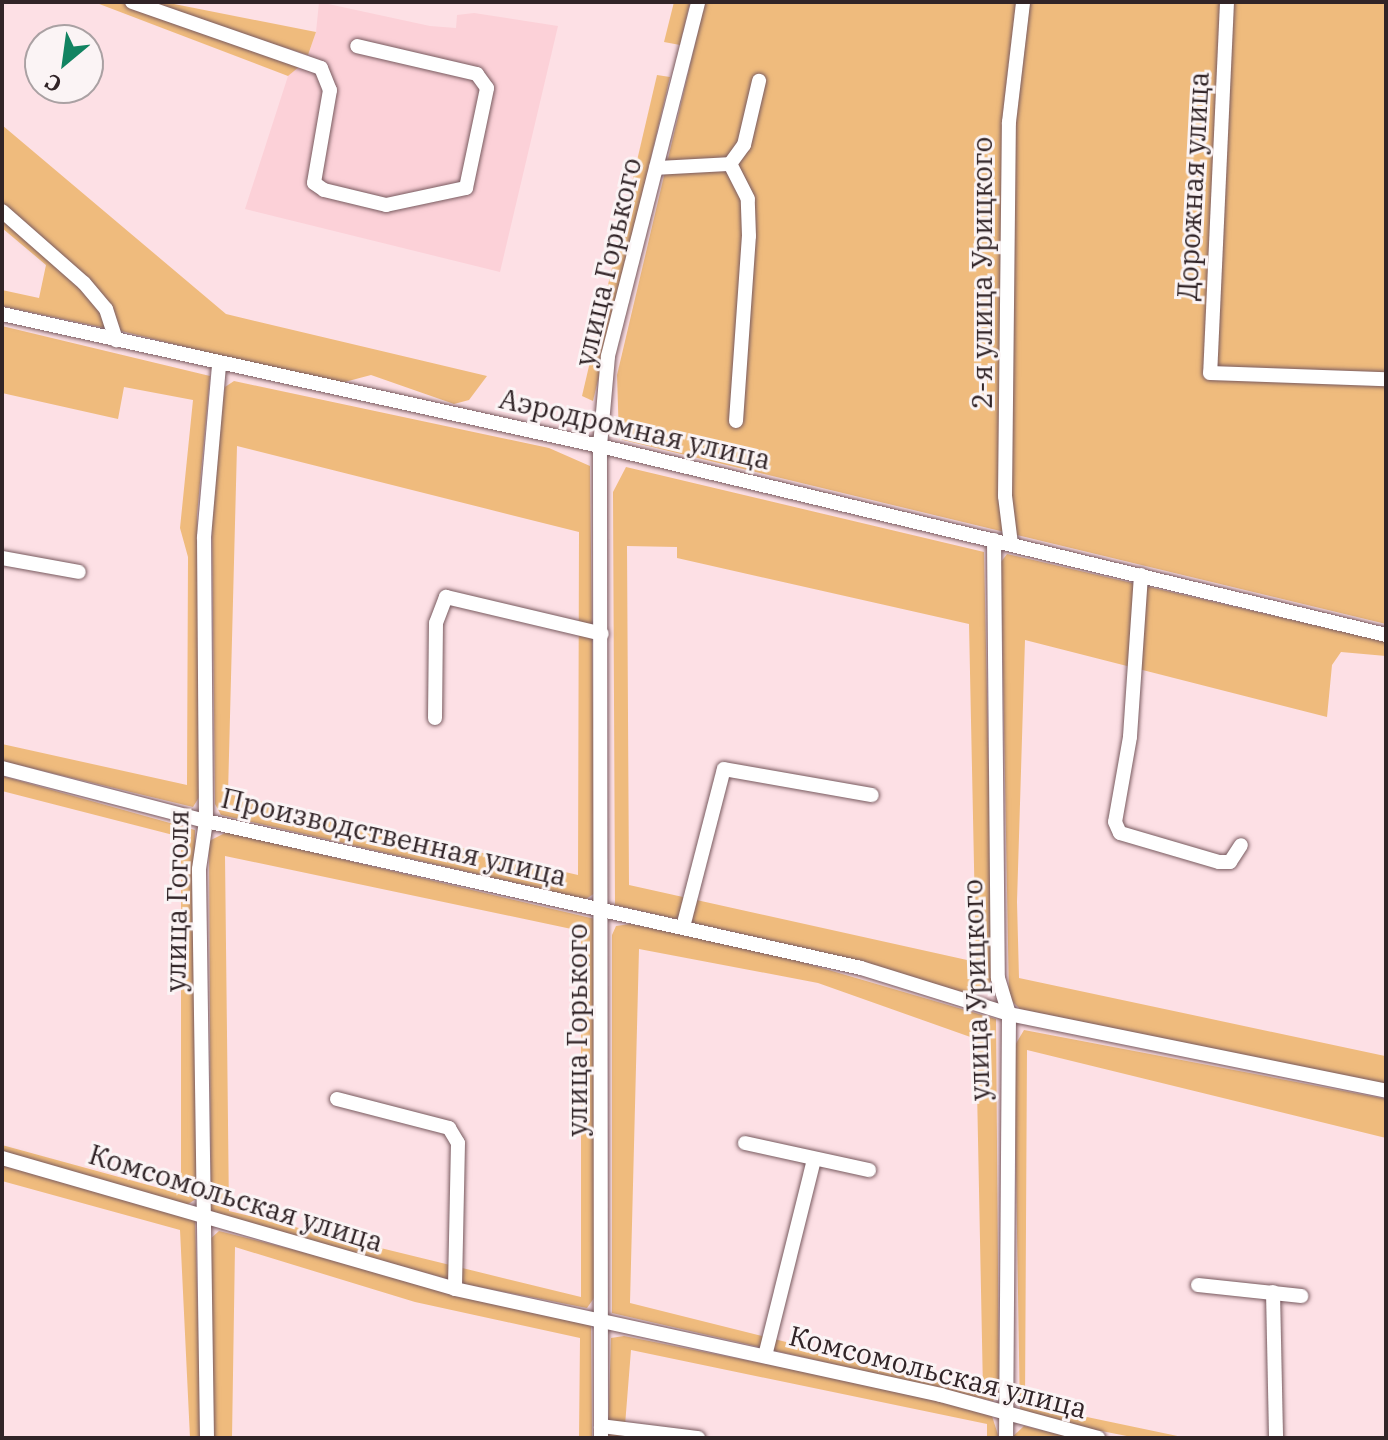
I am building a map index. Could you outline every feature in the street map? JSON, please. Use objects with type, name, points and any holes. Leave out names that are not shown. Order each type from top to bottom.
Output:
[{"type":"street","points":[[132,2],[312,62],[329,81],[314,183],[386,205],[466,188],[487,88],[477,74],[357,46]]},
{"type":"street","name":"улица Горького","points":[[698,2],[608,356],[600,446],[604,910],[601,1432],[698,1438]]},
{"type":"street","name":"2-я улица Урицкого","points":[[1011,544],[1005,496],[1009,122],[1023,2]]},
{"type":"street","name":"Дорожная улица","points":[[1227,2],[1210,373],[1386,379]]},
{"type":"street","points":[[730,164],[744,145],[759,81]]},
{"type":"street","points":[[656,168],[730,164]]},
{"type":"street","points":[[730,164],[748,199],[749,236],[736,421]]},
{"type":"street","points":[[2,211],[84,283],[106,309],[116,340]]},
{"type":"street","name":"Аэродромная улица","points":[[2,314],[219,365],[600,446],[1386,635]]},
{"type":"street","name":"улица Гоголя","points":[[207,1438],[199,869],[206,821],[204,537],[219,365]]},
{"type":"street","name":"улица Урицкого","points":[[994,540],[998,978],[1009,1014],[1006,1438]]},
{"type":"street","points":[[2,558],[79,572]]},
{"type":"street","points":[[1141,575],[1130,737],[1115,822],[1120,833],[1219,862],[1230,862],[1241,845]]},
{"type":"street","points":[[435,718],[436,623],[446,597],[602,634]]},
{"type":"street","name":"Производственная улица","points":[[2,768],[206,821],[861,968],[1009,1014],[1386,1091]]},
{"type":"street","points":[[683,927],[724,769],[872,795]]},
{"type":"street","points":[[337,1099],[449,1128],[458,1143],[455,1289]]},
{"type":"street","points":[[745,1143],[869,1170]]},
{"type":"street","name":"Комсомольская улица","points":[[2,1158],[455,1289],[765,1356],[1098,1438]]},
{"type":"street","name":"Комсомольская улица","points":[[765,1356],[814,1160]]},
{"type":"street","points":[[1198,1285],[1301,1296]]},
{"type":"street","points":[[1273,1292],[1276,1438]]},
{"type":"shaded area","points":[[94,2],[122,2],[300,66],[288,76]]},
{"type":"shaded area","points":[[143,2],[164,2],[316,32],[308,55]]},
{"type":"shaded area","points":[[319,2],[430,26],[456,28],[457,15],[474,13],[558,26],[500,272],[245,209],[288,76],[308,55],[316,32]]},
{"type":"shaded area","points":[[674,2],[690,2],[680,45],[664,42]]},
{"type":"shaded area","points":[[705,2],[1386,2],[1386,624],[619,439],[617,375]]},
{"type":"shaded area","points":[[657,75],[670,77],[593,401],[582,396]]},
{"type":"shaded area","points":[[2,125],[226,314],[487,376],[469,400],[454,404],[371,375],[337,384],[121,331],[114,315],[2,205]]},
{"type":"shaded area","points":[[2,216],[98,306],[105,328],[2,306],[2,290],[39,298],[46,265],[2,228]]},
{"type":"shaded area","points":[[2,326],[210,376],[197,515],[201,794],[193,807],[2,761],[2,744],[187,785],[188,557],[180,528],[193,400],[124,387],[118,419],[2,393]]},
{"type":"shaded area","points":[[234,381],[549,448],[590,466],[595,893],[586,899],[221,815],[215,804],[212,521],[225,387]],"holes":[[[237,446],[579,532],[578,875],[228,794]]]},
{"type":"shaded area","points":[[626,467],[984,552],[993,978],[986,988],[975,994],[944,988],[848,958],[615,905],[613,492]],"holes":[[[627,546],[677,547],[677,558],[969,624],[976,962],[629,885]]]},
{"type":"shaded area","points":[[1007,554],[1386,642],[1386,656],[1341,652],[1332,665],[1327,717],[1025,640],[1017,902],[1019,978],[1385,1056],[1386,727],[1386,1085],[1020,1009],[1009,998],[1001,562]]},
{"type":"shaded area","points":[[2,776],[195,830],[196,1199],[185,1206],[2,1153],[2,1145],[181,1194],[181,837],[2,791]]},
{"type":"shaded area","points":[[227,832],[595,919],[594,1298],[587,1308],[469,1285],[211,1213],[209,841]],"holes":[[[225,856],[581,931],[581,1297],[229,1211]]]},
{"type":"shaded area","points":[[630,924],[760,950],[996,1019],[999,1392],[993,1401],[612,1313],[612,935],[616,926]],"holes":[[[639,949],[818,983],[976,1039],[983,1391],[630,1303]]]},
{"type":"shaded area","points":[[1024,1030],[1386,1099],[1386,1138],[1027,1050],[1025,1404],[1187,1438],[1137,1438],[1020,1415],[1014,1047]]},
{"type":"shaded area","points":[[2,1164],[195,1220],[202,1438],[190,1438],[180,1230],[2,1181]]},
{"type":"shaded area","points":[[219,1231],[591,1325],[592,1438],[579,1438],[580,1338],[415,1302],[235,1247],[232,1438],[213,1438],[209,1240]]},
{"type":"shaded area","points":[[624,1336],[947,1400],[992,1416],[999,1438],[987,1438],[987,1424],[631,1350],[624,1438],[608,1438],[611,1338]]},
{"type":"shaded area","points":[[1024,1426],[1075,1438],[1011,1438]]}]
